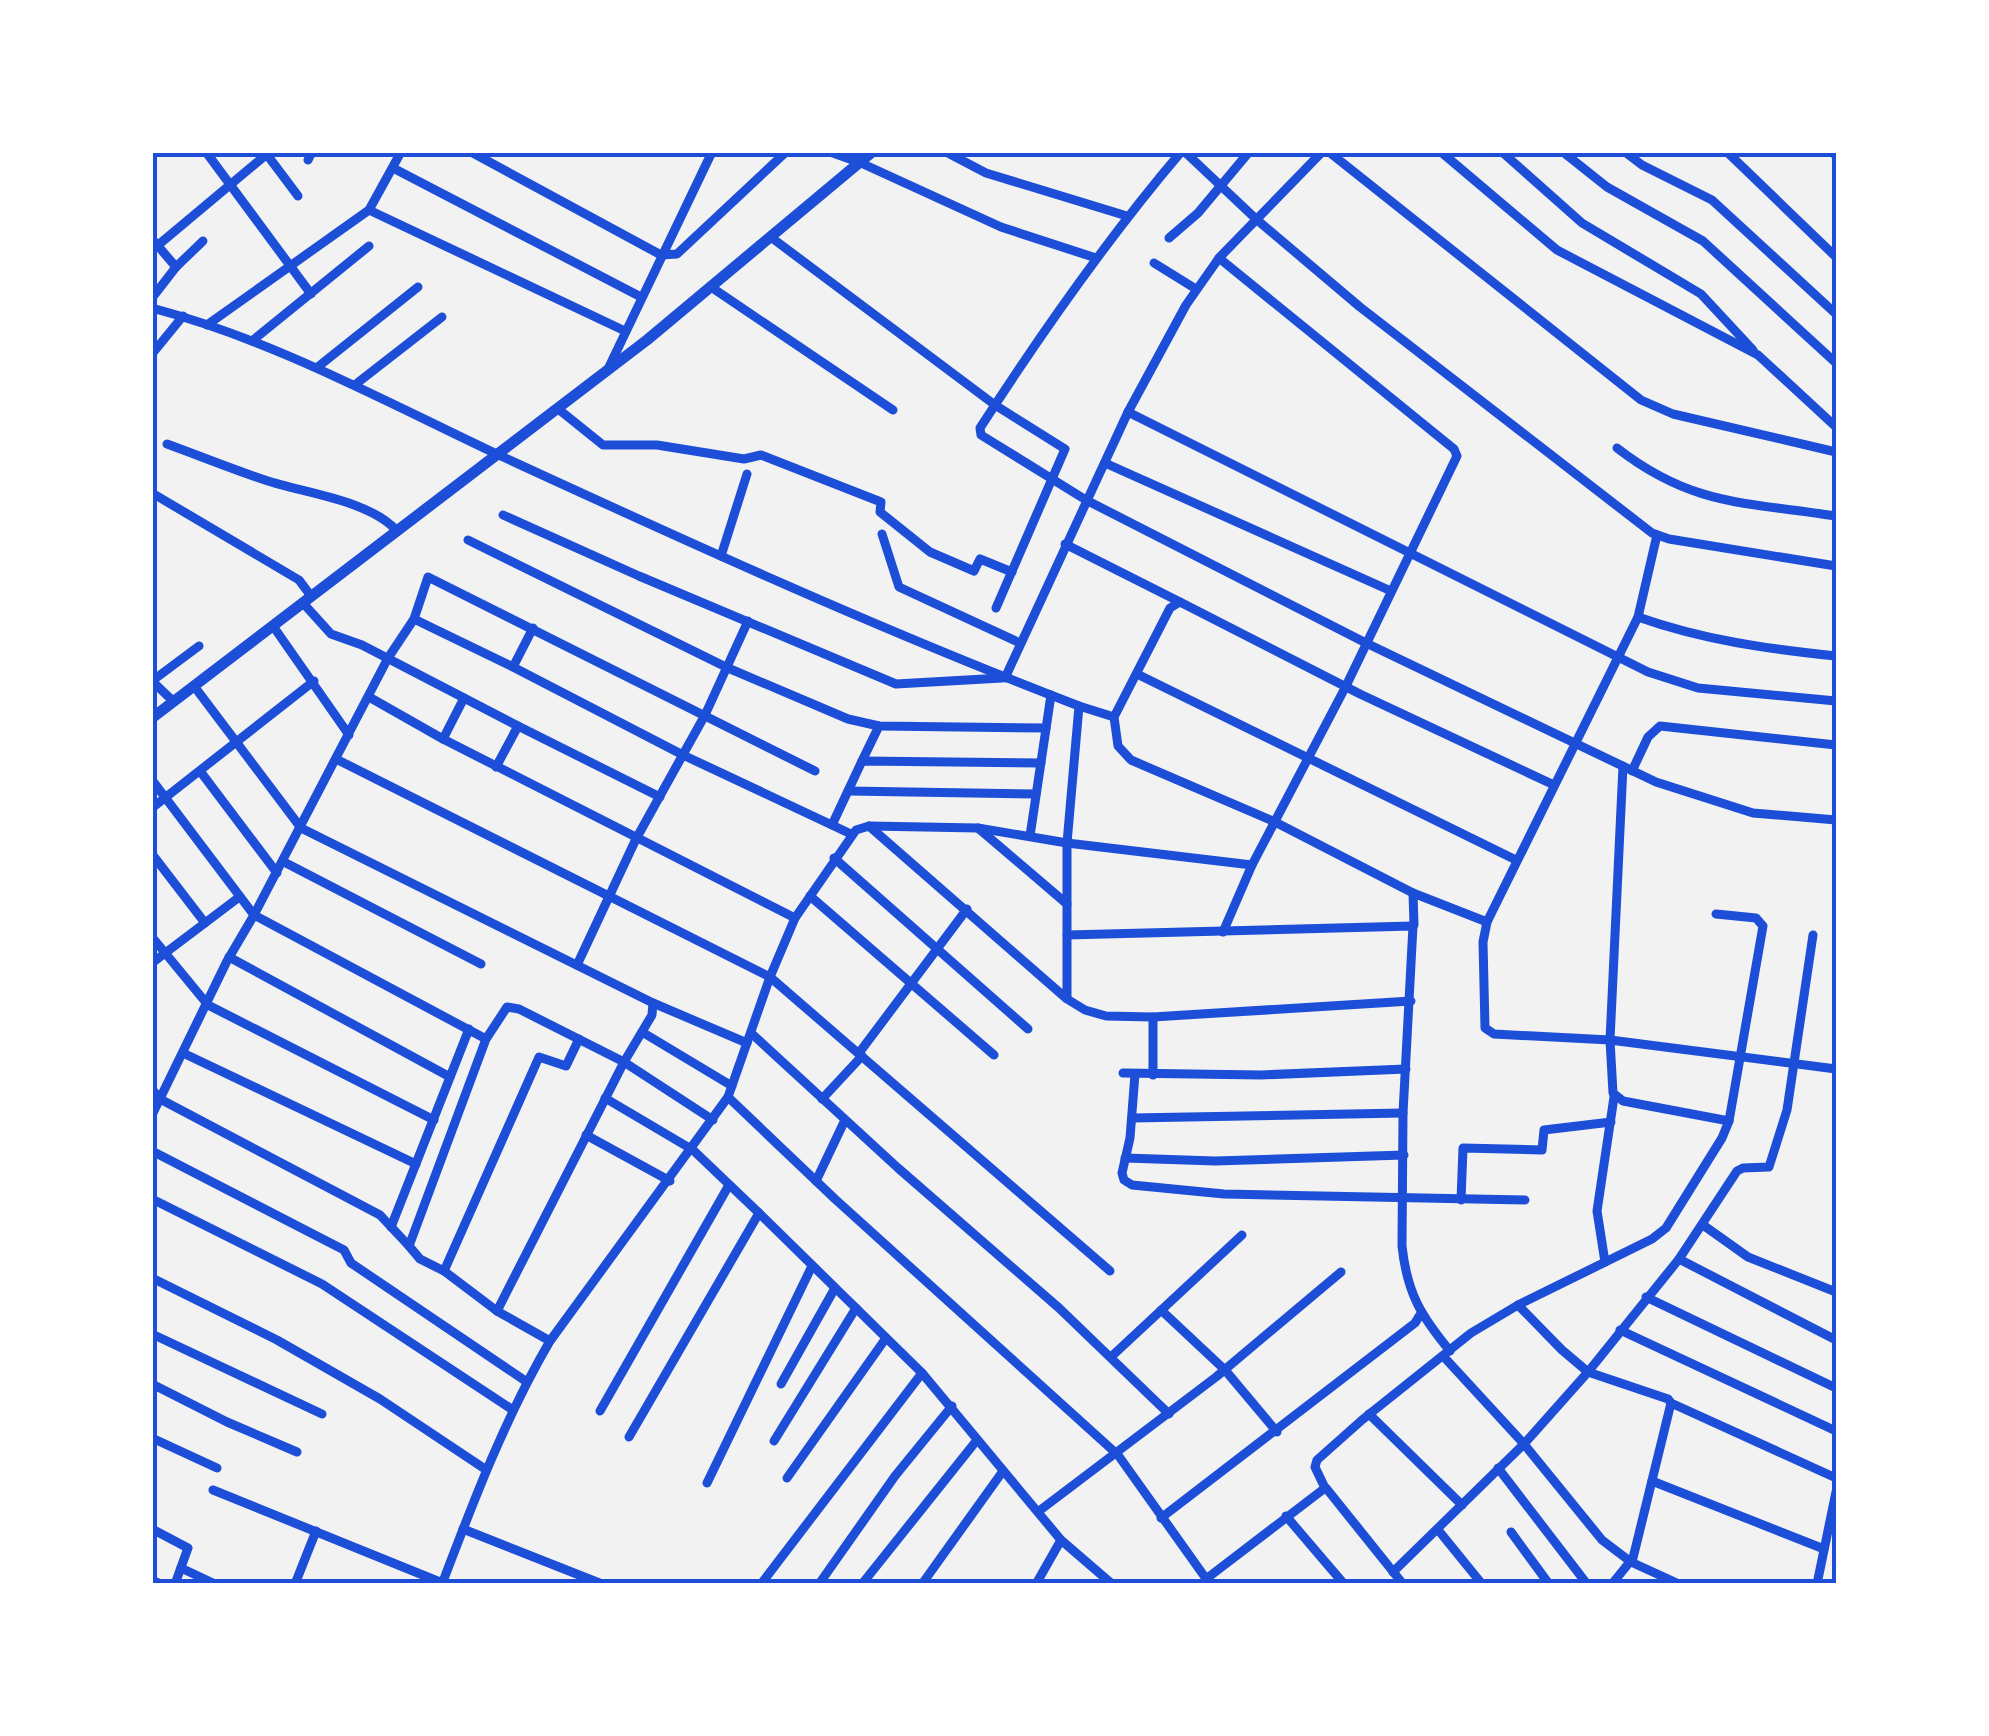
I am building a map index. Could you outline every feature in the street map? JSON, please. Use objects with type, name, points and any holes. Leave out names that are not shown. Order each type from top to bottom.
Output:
[{"type":"street","points":[[206,152],[311,294]]},
{"type":"street","points":[[208,325],[369,210],[401,152]]},
{"type":"street","points":[[471,152],[660,255],[676,254],[786,152]]},
{"type":"street","points":[[608,370],[712,152]]},
{"type":"street","points":[[830,152],[1002,227],[1096,258]]},
{"type":"street","points":[[152,718],[608,370],[872,152]]},
{"type":"street","points":[[946,152],[986,173],[1126,216]]},
{"type":"street","points":[[1836,566],[1657,535],[1434,366],[1256,219],[1183,152],[1126,216],[979,433],[1086,500],[1366,644],[1628,768],[1719,805],[1753,813],[1836,820]]},
{"type":"street","points":[[1170,238],[1198,213],[1249,152]]},
{"type":"street","points":[[1005,678],[1128,412],[1196,290],[1219,258],[1326,152],[1641,400],[1674,414],[1836,452]]},
{"type":"street","points":[[1442,152],[1557,250],[1758,356]]},
{"type":"street","points":[[1502,152],[1582,223],[1701,294],[1758,356],[1836,427]]},
{"type":"street","points":[[1563,152],[1607,187],[1703,241],[1836,362]]},
{"type":"street","points":[[1625,152],[1642,165],[1712,200],[1836,314]]},
{"type":"street","points":[[1726,152],[1836,257]]},
{"type":"street","points":[[176,267],[155,242],[266,154],[298,196]]},
{"type":"street","points":[[393,168],[641,296]]},
{"type":"street","points":[[369,210],[625,331]]},
{"type":"street","points":[[772,238],[995,406],[1065,449],[996,608]]},
{"type":"street","points":[[152,298],[203,241]]},
{"type":"street","points":[[252,341],[369,246]]},
{"type":"street","points":[[1219,258],[1456,452],[1456,460],[1346,686],[1252,866],[1223,932]]},
{"type":"street","points":[[1154,264],[1196,290]]},
{"type":"street","points":[[711,287],[892,410]]},
{"type":"street","points":[[319,366],[418,288]]},
{"type":"street","points":[[152,308],[319,366],[720,556],[1005,678],[1114,717]]},
{"type":"street","points":[[152,354],[184,316]]},
{"type":"street","points":[[356,384],[442,317]]},
{"type":"street","points":[[557,408],[603,445],[657,445],[744,459],[761,455],[881,502],[880,512],[930,552],[974,571],[980,560],[1012,572]]},
{"type":"street","points":[[1128,412],[1618,659],[1698,688],[1836,700]]},
{"type":"street","points":[[167,444],[265,480],[358,507],[388,521],[397,531]]},
{"type":"street","points":[[1617,448],[1665,482],[1706,497],[1836,516]]},
{"type":"street","points":[[1105,463],[1391,591]]},
{"type":"street","points":[[720,556],[747,474]]},
{"type":"street","points":[[152,493],[299,580],[307,600],[330,634],[388,658],[660,796]]},
{"type":"street","points":[[503,515],[896,684],[1005,678]]},
{"type":"street","points":[[882,534],[899,587],[1020,644]]},
{"type":"street","points":[[1657,535],[1638,617],[1487,922],[1483,942],[1487,1030],[1494,1034],[1610,1040],[1836,1069]]},
{"type":"street","points":[[468,540],[728,668],[848,719],[879,726],[1046,728]]},
{"type":"street","points":[[1065,544],[1346,686],[1554,785]]},
{"type":"street","points":[[152,1115],[229,957],[284,862],[388,658],[414,619],[428,577],[815,770]]},
{"type":"street","points":[[1180,602],[1170,608],[1114,717],[1118,746],[1132,760],[1274,822],[1413,893],[1487,922]]},
{"type":"street","points":[[1638,617],[1728,643],[1836,656]]},
{"type":"street","points":[[414,619],[684,755],[854,832]]},
{"type":"street","points":[[577,964],[636,839],[706,716],[748,621]]},
{"type":"street","points":[[273,626],[349,735]]},
{"type":"street","points":[[513,667],[533,628]]},
{"type":"street","points":[[174,702],[153,681],[198,646]]},
{"type":"street","points":[[1138,674],[1516,860]]},
{"type":"street","points":[[152,808],[314,681]]},
{"type":"street","points":[[194,686],[301,828],[653,1004],[749,1038],[1112,1356],[1169,1414]]},
{"type":"street","points":[[1030,836],[1051,695]]},
{"type":"street","points":[[369,697],[636,839],[796,918]]},
{"type":"street","points":[[442,738],[464,698]]},
{"type":"street","points":[[1067,999],[1067,843],[1079,706]]},
{"type":"street","points":[[496,766],[518,726]]},
{"type":"street","points":[[832,825],[879,726]]},
{"type":"street","points":[[1605,1262],[1598,1211],[1614,1096],[1610,1040],[1628,768],[1660,726],[1836,745]]},
{"type":"street","points":[[336,759],[770,977],[1110,1271]]},
{"type":"street","points":[[862,762],[1040,763]]},
{"type":"street","points":[[200,771],[278,873]]},
{"type":"street","points":[[152,780],[254,916],[486,1038]]},
{"type":"street","points":[[848,792],[1036,794]]},
{"type":"street","points":[[213,1490],[443,1583],[485,1469],[527,1382],[550,1341],[714,1120],[730,1092],[770,977],[796,918],[854,832],[869,826],[978,828],[1252,866]]},
{"type":"street","points":[[869,826],[1067,999],[1085,1010],[1106,1016],[1153,1017],[1411,1001]]},
{"type":"street","points":[[978,828],[1067,904]]},
{"type":"street","points":[[152,854],[205,923]]},
{"type":"street","points":[[834,858],[1028,1029]]},
{"type":"street","points":[[284,862],[481,964]]},
{"type":"street","points":[[1413,893],[1400,1200],[1404,1264],[1420,1315],[1447,1354],[1587,1525],[1631,1562],[1679,1584]]},
{"type":"street","points":[[810,896],[994,1055]]},
{"type":"street","points":[[152,963],[238,898]]},
{"type":"street","points":[[822,1098],[860,1054],[967,910]]},
{"type":"street","points":[[1403,1584],[1326,1488],[1316,1463],[1369,1414],[1470,1333],[1652,1239],[1666,1228],[1722,1138],[1742,1055],[1762,922],[1716,914]]},
{"type":"street","points":[[1067,935],[1410,924],[1414,928]]},
{"type":"street","points":[[1393,1572],[1524,1444],[1588,1372],[1679,1259],[1737,1171],[1764,1169],[1772,1162],[1782,1132],[1812,935]]},
{"type":"street","points":[[152,937],[208,1005],[434,1120]]},
{"type":"street","points":[[229,957],[450,1077]]},
{"type":"street","points":[[497,1311],[652,1014],[653,1004]]},
{"type":"street","points":[[409,1246],[486,1038],[506,1007],[624,1062],[714,1120]]},
{"type":"street","points":[[1153,1017],[1153,1075]]},
{"type":"street","points":[[390,1226],[469,1029]]},
{"type":"street","points":[[642,1032],[730,1092],[816,1181],[1118,1454],[1208,1581],[1326,1488]]},
{"type":"street","points":[[444,1271],[538,1056],[566,1066],[578,1039]]},
{"type":"street","points":[[184,1053],[416,1164]]},
{"type":"street","points":[[1406,1069],[1129,1074],[1132,1118],[1124,1180],[1164,1190],[1400,1200],[1524,1200]]},
{"type":"street","points":[[152,1088],[160,1099],[380,1215],[420,1259],[550,1341]]},
{"type":"street","points":[[1614,1096],[1622,1101],[1729,1121]]},
{"type":"street","points":[[605,1098],[693,1150],[730,1185],[922,1372],[1061,1540],[1112,1584]]},
{"type":"street","points":[[1132,1118],[1403,1114]]},
{"type":"street","points":[[816,1181],[846,1120]]},
{"type":"street","points":[[1460,1200],[1463,1148],[1542,1150],[1544,1130],[1610,1122]]},
{"type":"street","points":[[586,1135],[670,1182]]},
{"type":"street","points":[[152,1152],[344,1250],[351,1263],[527,1382]]},
{"type":"street","points":[[1126,1158],[1216,1160],[1404,1154]]},
{"type":"street","points":[[600,1411],[730,1185]]},
{"type":"street","points":[[152,1198],[322,1284],[514,1410]]},
{"type":"street","points":[[628,1437],[759,1213]]},
{"type":"street","points":[[1703,1226],[1748,1258],[1836,1292]]},
{"type":"street","points":[[1112,1356],[1242,1235]]},
{"type":"street","points":[[1679,1259],[1836,1340]]},
{"type":"street","points":[[707,1483],[812,1266]]},
{"type":"street","points":[[1039,1512],[1225,1370],[1342,1272]]},
{"type":"street","points":[[152,1278],[278,1340],[363,1389],[485,1469]]},
{"type":"street","points":[[780,1384],[836,1288]]},
{"type":"street","points":[[1646,1297],[1836,1388]]},
{"type":"street","points":[[1518,1305],[1588,1372],[1668,1399],[1671,1404],[1836,1478]]},
{"type":"street","points":[[774,1441],[856,1308]]},
{"type":"street","points":[[1161,1310],[1225,1370],[1277,1432]]},
{"type":"street","points":[[1161,1518],[1277,1432],[1415,1323],[1420,1315]]},
{"type":"street","points":[[1620,1330],[1836,1431]]},
{"type":"street","points":[[152,1334],[322,1414]]},
{"type":"street","points":[[787,1478],[886,1338]]},
{"type":"street","points":[[762,1584],[922,1372]]},
{"type":"street","points":[[152,1384],[297,1452]]},
{"type":"street","points":[[1612,1584],[1631,1562],[1671,1404]]},
{"type":"street","points":[[819,1584],[895,1476],[952,1406]]},
{"type":"street","points":[[1369,1414],[1462,1505]]},
{"type":"street","points":[[152,1438],[217,1468]]},
{"type":"street","points":[[862,1584],[977,1440]]},
{"type":"street","points":[[1498,1468],[1587,1584]]},
{"type":"street","points":[[922,1584],[1003,1471]]},
{"type":"street","points":[[1652,1481],[1824,1550]]},
{"type":"street","points":[[1816,1584],[1836,1492]]},
{"type":"street","points":[[1286,1516],[1344,1584]]},
{"type":"street","points":[[152,1529],[188,1548],[175,1584]]},
{"type":"street","points":[[463,1529],[602,1584]]},
{"type":"street","points":[[295,1584],[316,1531]]},
{"type":"street","points":[[1439,1531],[1482,1584]]},
{"type":"street","points":[[1511,1532],[1549,1584]]},
{"type":"street","points":[[1039,1582],[1061,1540]]},
{"type":"street","points":[[181,1568],[216,1584]]},
{"type":"street","points":[[152,1580],[160,1584]]}]
